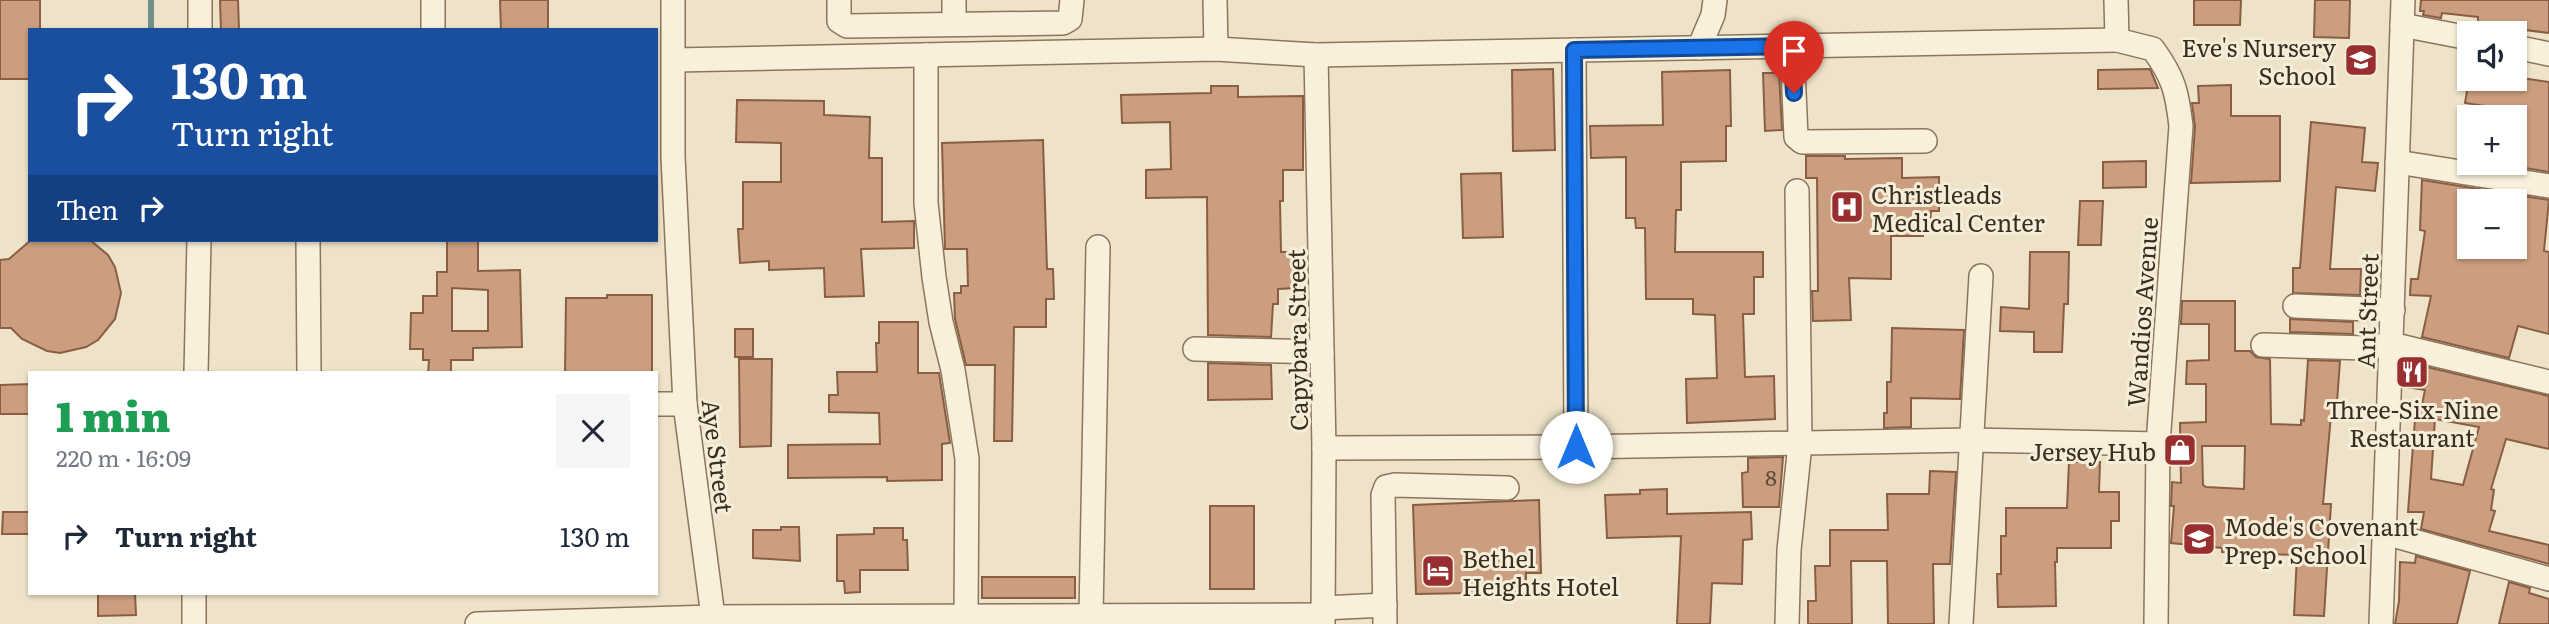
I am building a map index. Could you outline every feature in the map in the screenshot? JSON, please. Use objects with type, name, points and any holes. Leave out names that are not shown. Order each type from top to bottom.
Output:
[{"type":"street","points":[[200,0],[200,28]]},
{"type":"street","points":[[433,0],[433,28]]},
{"type":"street","name":"Aye Street","points":[[673,0],[668,50],[665,157],[685,404],[713,620]]},
{"type":"street","points":[[839,0],[839,21],[847,26],[1063,23],[1070,19],[1072,0]]},
{"type":"street","points":[[954,0],[954,24]]},
{"type":"street","points":[[1216,0],[1216,49]]},
{"type":"street","points":[[1699,48],[1713,15],[1715,0]]},
{"type":"street","points":[[2116,0],[2117,40]]},
{"type":"street","name":"Ant Street","points":[[2381,624],[2403,0]]},
{"type":"street","points":[[2402,25],[2457,36]]},
{"type":"street","name":"Wandios Avenue","points":[[668,50],[926,55],[1216,49],[1316,55],[2117,40],[2154,49],[2177,90],[2181,126],[2158,444],[2156,624]]},
{"type":"street","points":[[1792,46],[1796,137],[1802,142],[1925,141]]},
{"type":"street","points":[[2527,49],[2549,54]]},
{"type":"street","points":[[1574,50],[1576,447]]},
{"type":"street","points":[[926,55],[927,215],[941,322],[953,370],[967,459],[966,617]]},
{"type":"street","name":"Capybara Street","points":[[1316,55],[1324,448],[1323,616]]},
{"type":"street","points":[[2397,162],[2549,186]]},
{"type":"street","points":[[1787,624],[1789,550],[1800,444],[1797,191]]},
{"type":"street","points":[[197,371],[199,242]]},
{"type":"street","points":[[308,242],[309,371]]},
{"type":"street","points":[[1091,616],[1098,247]]},
{"type":"street","points":[[1961,624],[1981,276]]},
{"type":"street","points":[[2295,306],[2393,310]]},
{"type":"street","points":[[2263,345],[2367,348],[2392,344],[2549,382]]},
{"type":"street","points":[[1195,349],[1322,352]]},
{"type":"street","points":[[658,404],[685,404]]},
{"type":"street","points":[[1324,448],[1576,447],[1970,440],[2158,444]]},
{"type":"street","points":[[477,624],[966,617],[1385,615],[1382,495],[1386,487],[1507,488]]},
{"type":"street","points":[[2385,533],[2549,579]]},
{"type":"street","points":[[194,595],[194,624]]},
{"type":"building","points":[[0,0],[40,0],[40,28],[28,28],[28,79],[0,79]]},
{"type":"building","points":[[220,0],[238,0],[239,28],[221,28]]},
{"type":"building","points":[[500,0],[548,0],[548,28],[501,28]]},
{"type":"building","points":[[2194,0],[2241,0],[2240,25],[2194,25]]},
{"type":"building","points":[[2315,0],[2350,0],[2349,38],[2314,37]]},
{"type":"building","points":[[2421,0],[2549,0],[2549,33],[2527,30],[2527,21],[2478,21],[2478,17],[2442,13],[2441,18],[2423,15],[2424,11],[2420,11]]},
{"type":"building","points":[[1553,69],[1555,150],[1513,151],[1512,70]]},
{"type":"building","points":[[2150,69],[2158,88],[2098,89],[2098,70]]},
{"type":"building","points":[[1730,70],[1731,126],[1726,126],[1726,161],[1681,162],[1681,210],[1676,210],[1675,252],[1763,252],[1763,277],[1754,277],[1754,314],[1743,314],[1745,377],[1774,376],[1775,419],[1687,423],[1686,379],[1717,378],[1715,315],[1693,314],[1693,299],[1646,299],[1645,228],[1636,228],[1635,218],[1626,218],[1626,157],[1591,158],[1590,126],[1663,125],[1662,72]]},
{"type":"building","points":[[1763,73],[1779,73],[1782,130],[1765,131]]},
{"type":"building","points":[[2527,79],[2549,82],[2549,172],[2527,168],[2527,105],[2465,103],[2467,91],[2527,91]]},
{"type":"building","points":[[2231,85],[2231,116],[2280,116],[2280,181],[2191,183],[2195,127],[2192,103],[2199,103],[2198,86]]},
{"type":"building","points":[[1211,86],[1238,86],[1238,97],[1303,96],[1303,170],[1283,170],[1283,201],[1280,201],[1281,252],[1296,252],[1296,288],[1278,289],[1278,304],[1273,304],[1271,337],[1208,335],[1207,197],[1146,198],[1146,170],[1171,169],[1170,122],[1122,123],[1121,95],[1211,93]]},
{"type":"building","points":[[737,100],[824,101],[824,115],[870,117],[869,158],[882,158],[882,222],[914,221],[914,248],[861,249],[864,296],[825,297],[824,268],[769,270],[769,261],[740,263],[738,229],[743,229],[743,182],[781,182],[781,143],[736,142]]},
{"type":"building","points":[[2311,122],[2365,128],[2362,162],[2378,163],[2375,191],[2336,187],[2330,269],[2361,269],[2360,295],[2293,293],[2293,268],[2300,268]]},
{"type":"building","points":[[1043,140],[1047,269],[1053,269],[1054,299],[1046,299],[1046,327],[1014,327],[1012,441],[994,441],[995,365],[966,365],[955,319],[954,293],[961,293],[961,286],[968,286],[967,249],[945,249],[942,143]]},
{"type":"building","points":[[1806,156],[1845,156],[1845,159],[1902,158],[1902,178],[1939,177],[1939,211],[1931,211],[1930,226],[1923,226],[1923,236],[1891,236],[1891,279],[1849,278],[1851,320],[1813,321],[1812,291],[1818,291],[1817,178],[1806,178]]},
{"type":"building","points":[[2146,161],[2146,187],[2103,188],[2103,162]]},
{"type":"building","points":[[1501,173],[1503,237],[1463,238],[1461,174]]},
{"type":"building","points":[[2422,180],[2479,189],[2457,189],[2457,259],[2527,259],[2527,197],[2549,200],[2544,251],[2549,252],[2549,334],[2518,326],[2509,358],[2422,337],[2431,296],[2410,295],[2411,279],[2418,279],[2425,231],[2420,230]]},
{"type":"building","points":[[2080,201],[2103,201],[2101,245],[2078,245]]},
{"type":"building","points":[[29,242],[92,242],[108,255],[115,267],[121,293],[115,319],[98,340],[86,347],[60,353],[47,351],[22,339],[11,328],[0,328],[0,260],[9,259]]},
{"type":"building","points":[[447,242],[478,242],[478,271],[520,270],[522,347],[473,348],[473,360],[451,360],[451,371],[428,371],[429,360],[423,360],[423,349],[410,349],[411,313],[423,313],[423,296],[437,296],[437,272],[447,272]],"holes":[[[452,288],[488,290],[488,331],[452,331]]]},
{"type":"building","points":[[2030,252],[2069,252],[2068,304],[2064,304],[2062,352],[2034,352],[2034,332],[2000,331],[2001,307],[2029,309]]},
{"type":"building","points":[[607,295],[652,295],[652,371],[565,371],[566,298],[607,298]]},
{"type":"building","points":[[2182,301],[2235,301],[2235,351],[2250,351],[2256,357],[2270,359],[2271,424],[2301,425],[2301,420],[2304,421],[2308,360],[2340,361],[2336,416],[2331,416],[2323,504],[2331,504],[2324,616],[2294,615],[2297,555],[2222,552],[2222,548],[2171,543],[2174,506],[2171,506],[2172,482],[2181,483],[2180,423],[2206,422],[2206,384],[2186,384],[2187,361],[2209,360],[2209,324],[2181,324]],"holes":[[[2202,446],[2245,446],[2244,489],[2203,485]]]},
{"type":"building","points":[[2290,319],[2353,322],[2353,334],[2290,332]]},
{"type":"building","points":[[879,322],[918,322],[918,373],[939,373],[950,443],[942,444],[942,480],[887,481],[887,477],[788,478],[788,445],[880,444],[879,413],[829,412],[829,395],[838,395],[837,372],[877,372],[876,343],[879,343]]},
{"type":"building","points":[[1892,328],[1964,330],[1960,399],[1911,398],[1911,427],[1884,428],[1887,382],[1891,382]]},
{"type":"building","points":[[735,329],[753,329],[753,357],[735,357]]},
{"type":"building","points":[[739,359],[772,359],[771,446],[740,447]]},
{"type":"building","points":[[1208,363],[1271,365],[1272,399],[1208,400]]},
{"type":"building","points":[[2410,363],[2549,396],[2549,449],[2506,439],[2491,489],[2494,490],[2491,510],[2495,511],[2489,531],[2549,545],[2549,564],[2421,529],[2424,512],[2408,512],[2415,419],[2419,419],[2425,390],[2406,387]],"holes":[[[2435,419],[2479,427],[2463,485],[2431,479]]]},
{"type":"building","points":[[28,384],[28,414],[0,414],[0,385]]},
{"type":"building","points":[[1783,457],[1779,507],[1743,507],[1742,473],[1748,472],[1748,458]]},
{"type":"building","points":[[2069,462],[2100,462],[2099,492],[2119,492],[2119,521],[2111,521],[2111,548],[2057,548],[2056,606],[1998,607],[1997,574],[2001,574],[2001,536],[2006,536],[2006,508],[2067,508]]},
{"type":"building","points":[[1930,471],[1956,472],[1950,564],[1933,564],[1934,624],[1888,624],[1887,561],[1851,561],[1852,624],[1808,624],[1808,601],[1816,601],[1815,566],[1830,566],[1830,530],[1888,530],[1887,494],[1929,494]]},
{"type":"building","points":[[1667,489],[1667,514],[1751,512],[1752,539],[1743,540],[1742,584],[1712,583],[1710,624],[1677,624],[1681,536],[1607,538],[1605,495],[1640,494],[1640,490]]},
{"type":"building","points":[[1539,500],[1541,573],[1526,573],[1526,592],[1416,594],[1413,505]]},
{"type":"building","points":[[1210,506],[1254,506],[1254,589],[1210,589]]},
{"type":"building","points":[[3,512],[28,512],[28,534],[2,534]]},
{"type":"building","points":[[781,527],[799,527],[800,561],[753,558],[753,530],[781,530]]},
{"type":"building","points":[[874,528],[903,528],[903,540],[907,540],[908,570],[860,570],[860,592],[845,593],[844,581],[837,581],[837,535],[874,534]]},
{"type":"building","points":[[2416,556],[2470,571],[2457,624],[2395,624],[2399,601],[2400,562],[2415,563]]},
{"type":"building","points":[[982,577],[1075,577],[1075,598],[982,598]]},
{"type":"building","points":[[2509,582],[2530,588],[2529,593],[2549,599],[2549,624],[2499,624]]},
{"type":"building","points":[[98,595],[135,595],[136,615],[98,616]]},
{"type":"waterway","points":[[151,0],[151,28]]},
{"type":"place","name":"Eve's Nursery School","points":[[2361,60]]},
{"type":"place","name":"Christleads Medical Center","points":[[1847,207]]},
{"type":"place","name":"Three-Six-Nine Restaurant","points":[[2412,372]]},
{"type":"place","name":"Jersey Hub","points":[[2180,450]]},
{"type":"place","name":"Mode's Covenant Prep. School","points":[[2199,539]]},
{"type":"place","name":"Bethel Heights Hotel","points":[[1438,571]]},
{"type":"route","points":[[1576,447],[1574,50],[1792,46],[1794,93]]}]
